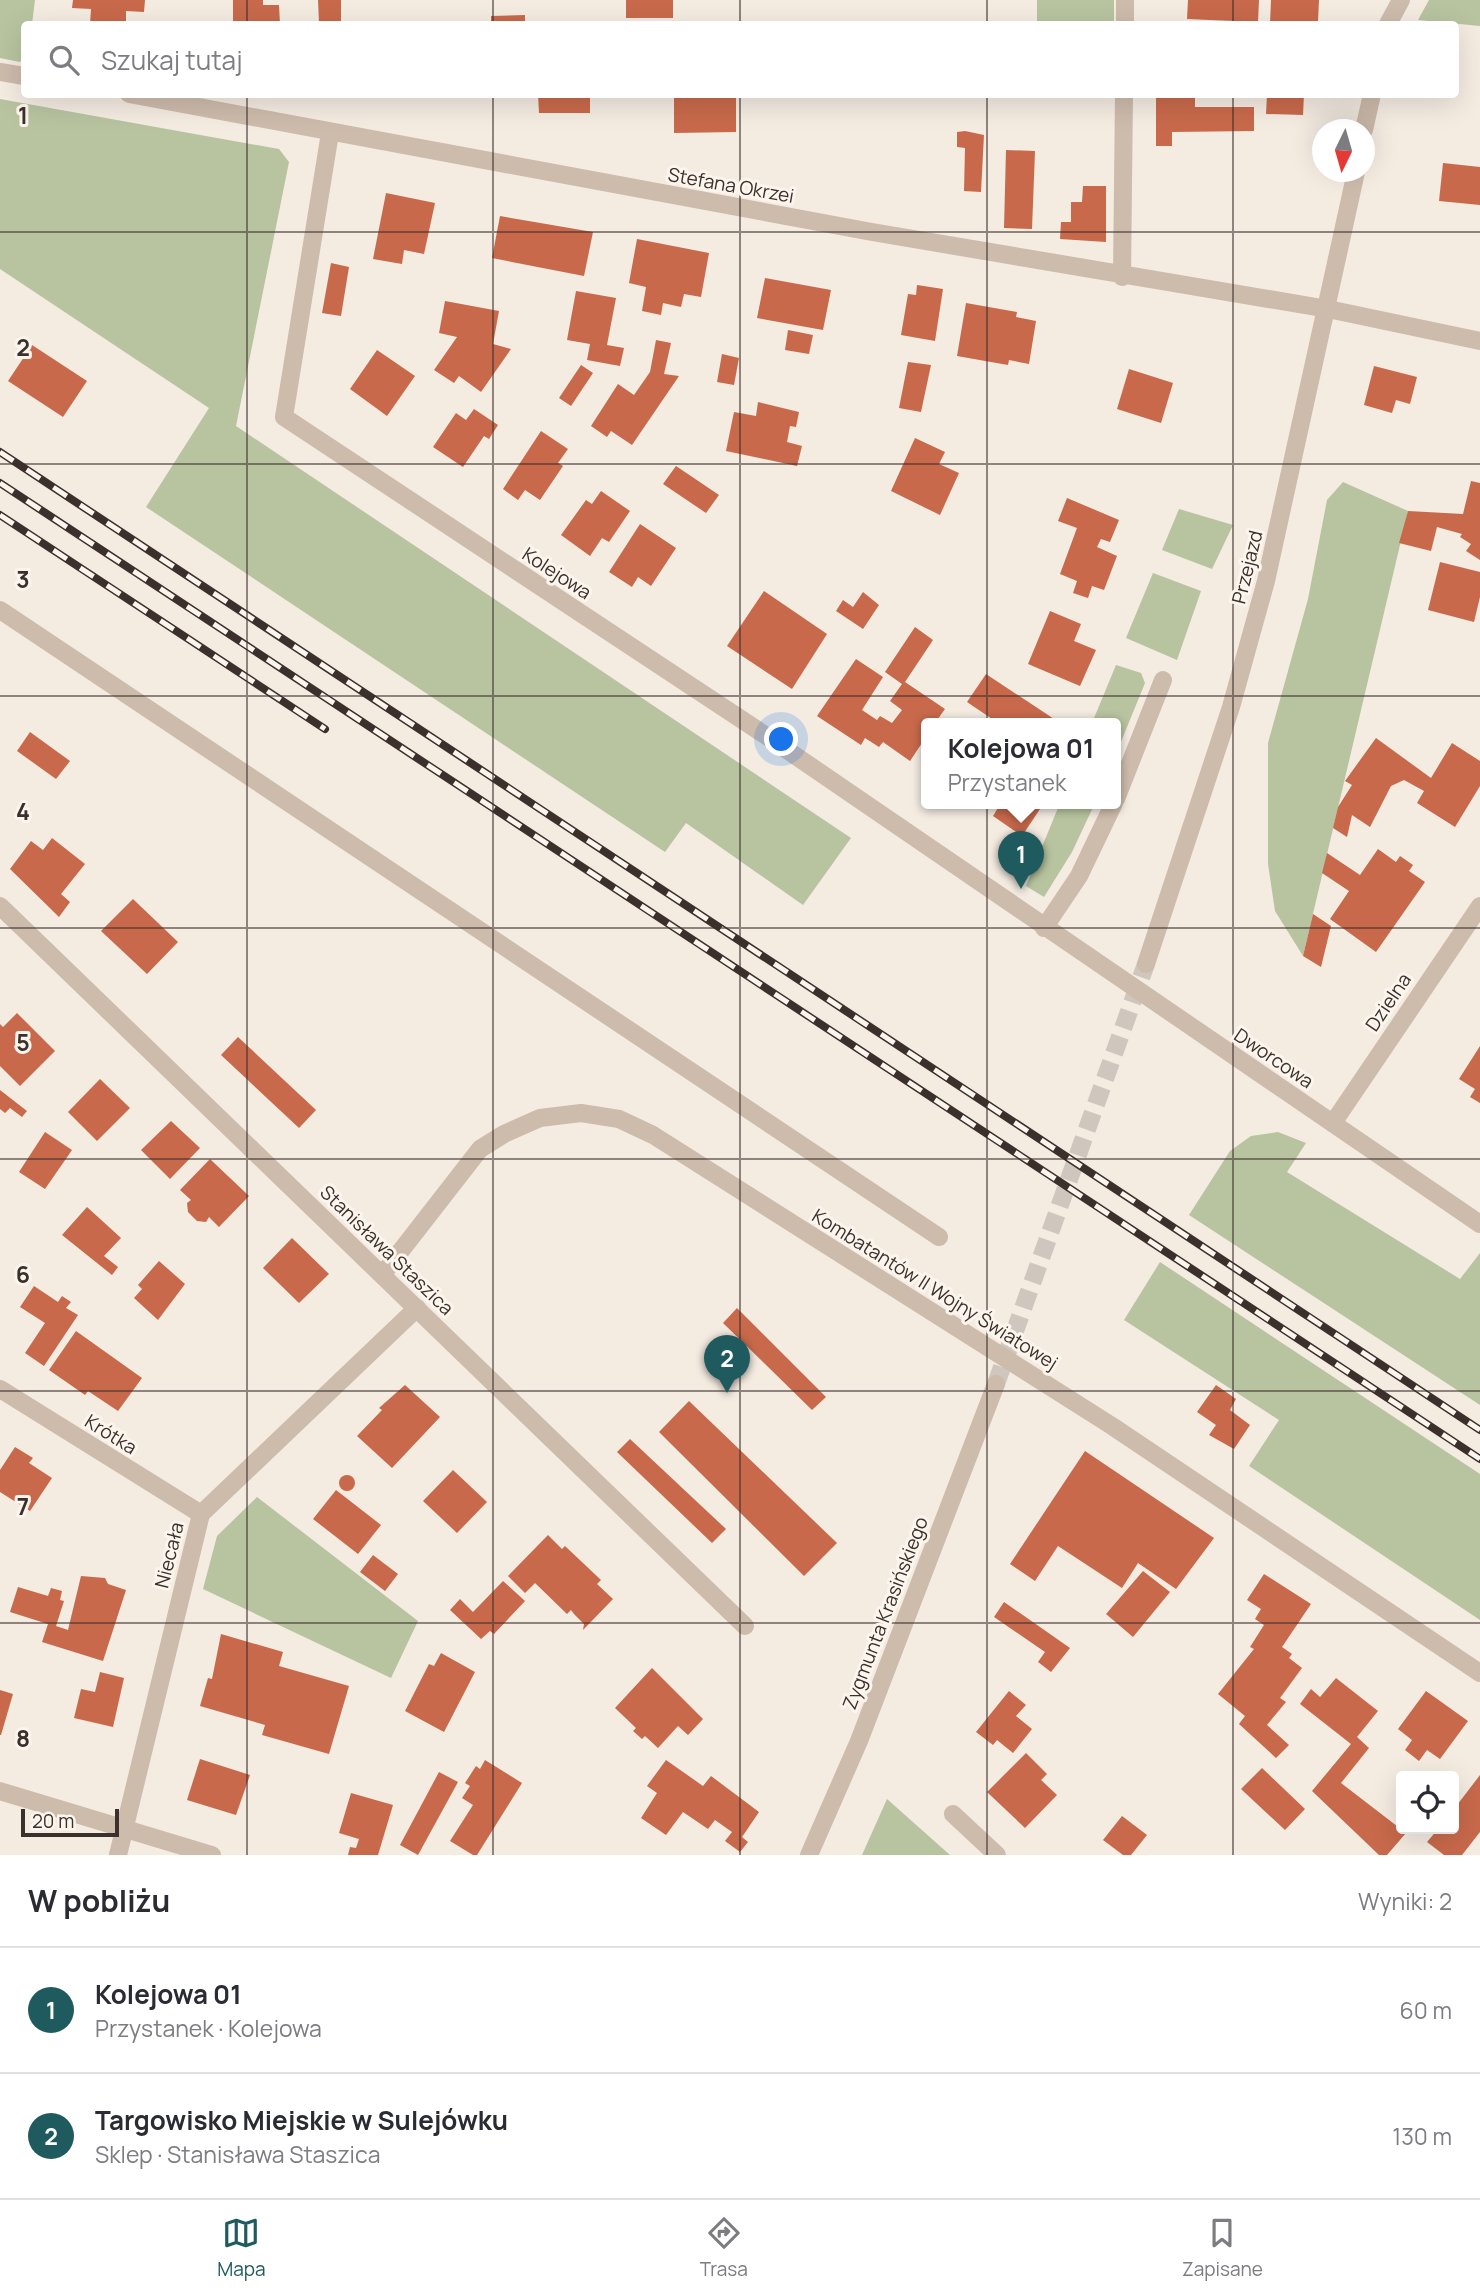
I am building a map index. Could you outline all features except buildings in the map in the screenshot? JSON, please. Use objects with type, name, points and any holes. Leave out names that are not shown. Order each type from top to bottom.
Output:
[{"type":"street","points":[[1125,0],[1125,21]]},
{"type":"street","points":[[1390,21],[1401,0]]},
{"type":"street","points":[[0,72],[21,76]]},
{"type":"street","name":"Stefana Okrzei","points":[[149,98],[1122,276],[1328,309],[1480,341]]},
{"type":"street","points":[[1122,276],[1124,98]]},
{"type":"street","points":[[1366,119],[1370,98]]},
{"type":"street","name":"Kolejowa","points":[[330,133],[284,417],[768,737],[1044,928]]},
{"type":"street","name":"Przejazd","points":[[1146,964],[1231,707],[1263,593],[1354,182]]},
{"type":"street","points":[[0,610],[939,1237]]},
{"type":"street","points":[[1121,786],[1163,680]]},
{"type":"street","points":[[1044,928],[1079,876],[1111,809]]},
{"type":"street","name":"Stanisława Staszica","points":[[0,906],[745,1626]]},
{"type":"street","name":"Dzielna","points":[[1333,1123],[1480,906]]},
{"type":"street","name":"Dworcowa","points":[[1044,928],[1480,1224]]},
{"type":"street","name":"Kombatantów II Wojny Światowej","points":[[382,1275],[480,1149],[540,1118],[581,1112],[619,1119],[653,1135],[1112,1426],[1480,1672]]},
{"type":"street","name":"Niecała","points":[[118,1855],[201,1514],[417,1308]]},
{"type":"street","name":"Zygmunta Krasińskiego","points":[[809,1855],[859,1741],[996,1384]]},
{"type":"street","name":"Krótka","points":[[0,1389],[201,1514]]},
{"type":"street","points":[[0,1791],[212,1855]]},
{"type":"street","points":[[953,1814],[997,1855]]},
{"type":"green space","points":[[0,0],[35,0],[32,21],[21,21],[21,60],[0,58]]},
{"type":"green space","points":[[1037,0],[1114,0],[1114,21],[1037,21]]},
{"type":"green space","points":[[1429,0],[1480,0],[1480,26],[1459,24],[1459,21],[1418,20]]},
{"type":"green space","points":[[0,99],[279,149],[289,162],[236,426],[851,838],[803,905],[686,823],[665,852],[146,507],[209,408],[0,269]]},
{"type":"green space","points":[[1343,482],[1408,511],[1303,956],[1275,911],[1268,864],[1268,743],[1308,599],[1327,500]]},
{"type":"green space","points":[[1179,509],[1233,525],[1212,569],[1162,550]]},
{"type":"green space","points":[[1153,573],[1201,591],[1177,660],[1126,638]]},
{"type":"green space","points":[[1116,665],[1141,673],[1145,683],[1121,742],[1121,718],[1094,718]]},
{"type":"green space","points":[[1058,809],[1092,809],[1072,852],[1044,897],[1026,886]]},
{"type":"green space","points":[[1278,1132],[1306,1143],[1287,1172],[1460,1279],[1480,1253],[1480,1405],[1189,1215],[1230,1151],[1251,1136]]},
{"type":"green space","points":[[1160,1262],[1480,1474],[1480,1620],[1249,1466],[1279,1420],[1124,1320]]},
{"type":"green space","points":[[257,1497],[418,1621],[391,1678],[203,1589],[217,1536]]},
{"type":"green space","points":[[887,1799],[950,1855],[862,1855]]},
{"type":"tunnel","points":[[996,1384],[1146,964]]},
{"type":"railway","points":[[0,452],[1480,1430]]},
{"type":"railway","points":[[0,483],[1480,1459]]},
{"type":"railway","points":[[0,515],[325,729]]},
{"type":"place","name":"Kolejowa 01","points":[[1021,889]]},
{"type":"place","name":"Targowisko Miejskie w Sulejówku","points":[[727,1393]]}]
